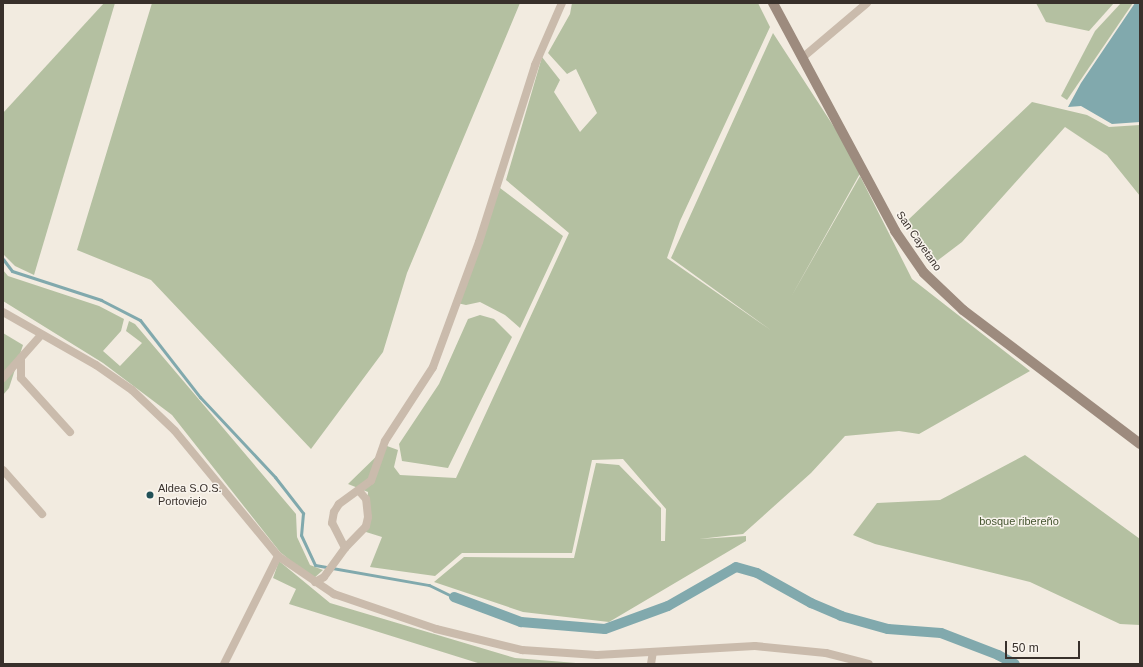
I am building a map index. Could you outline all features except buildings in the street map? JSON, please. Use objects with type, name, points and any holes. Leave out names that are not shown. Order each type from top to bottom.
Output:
[{"type":"main road","name":"San Cayetano","points":[[774,4],[895,231],[924,273],[962,310],[1140,444]]},
{"type":"street","points":[[345,548],[335,532],[332,523],[333,517],[339,504],[359,491],[371,480],[385,441],[433,367],[480,242],[535,65],[562,3]]},
{"type":"street","points":[[802,58],[867,3]]},
{"type":"street","points":[[3,312],[96,365],[132,390],[175,431],[278,556],[334,594],[436,628],[522,650],[597,655],[755,646],[826,653],[855,662],[869,664]]},
{"type":"street","points":[[3,378],[41,335]]},
{"type":"street","points":[[21,358],[21,378],[70,432]]},
{"type":"street","points":[[3,470],[42,514]]},
{"type":"street","points":[[315,582],[324,577],[345,548],[366,526],[368,517],[366,498],[359,491]]},
{"type":"street","points":[[224,664],[278,556]]},
{"type":"street","points":[[651,664],[653,652]]},
{"type":"green space","points":[[104,3],[115,3],[34,275],[15,266],[3,254],[3,113]]},
{"type":"green space","points":[[152,3],[520,3],[407,273],[383,352],[311,449],[151,280],[77,250]]},
{"type":"green space","points":[[572,3],[758,3],[770,27],[680,221],[667,258],[772,331],[671,258],[773,33],[862,170],[791,297],[860,176],[912,279],[1030,371],[919,434],[899,431],[845,436],[811,473],[743,534],[699,539],[746,536],[746,541],[609,622],[523,612],[434,582],[464,557],[574,558],[596,463],[619,465],[661,508],[661,541],[665,541],[666,509],[623,459],[592,460],[572,553],[462,553],[435,576],[370,567],[382,537],[366,532],[368,492],[348,484],[387,446],[398,450],[394,467],[400,475],[456,478],[569,233],[506,180],[542,57],[560,80],[554,92],[580,132],[597,113],[576,69],[567,74],[548,53],[570,14]]},
{"type":"green space","points":[[1036,3],[1114,3],[1089,31],[1046,22]]},
{"type":"green space","points":[[1121,3],[1133,3],[1067,100],[1061,96],[1095,31]]},
{"type":"green space","points":[[1032,102],[1087,115],[1109,127],[1140,125],[1140,196],[1107,155],[1065,127],[962,242],[933,264],[907,221]]},
{"type":"green space","points":[[500,188],[563,236],[520,328],[505,315],[480,302],[466,305],[457,303]]},
{"type":"green space","points":[[3,270],[8,276],[99,306],[124,319],[121,331],[103,351],[120,366],[142,343],[126,331],[129,321],[135,324],[296,514],[297,537],[310,565],[323,570],[313,579],[280,552],[172,415],[103,363],[3,301]]},
{"type":"green space","points":[[480,315],[494,319],[512,337],[448,468],[402,461],[399,444],[439,384],[468,319]]},
{"type":"green space","points":[[3,333],[23,345],[9,388],[3,395]]},
{"type":"green space","name":"bosque ribereño","points":[[1025,455],[1140,539],[1140,625],[1120,624],[1030,582],[875,544],[853,535],[877,503],[940,500]]},
{"type":"green space","points":[[279,561],[330,603],[515,658],[576,663],[645,664],[481,664],[289,604],[296,589],[273,578]]},
{"type":"water","points":[[1135,3],[1140,3],[1140,122],[1112,124],[1081,106],[1068,107],[1081,83]]},
{"type":"waterway","points":[[3,259],[12,271],[101,300],[140,320],[200,397],[275,477],[303,513],[301,535],[315,565],[429,585],[454,597]]},
{"type":"waterway","points":[[454,597],[521,622],[605,629],[668,606],[736,567],[757,573],[811,603],[841,616],[888,629],[941,633],[998,655],[1015,664]]},
{"type":"place","name":"Aldea S.O.S. Portoviejo","points":[[150,495]]}]
